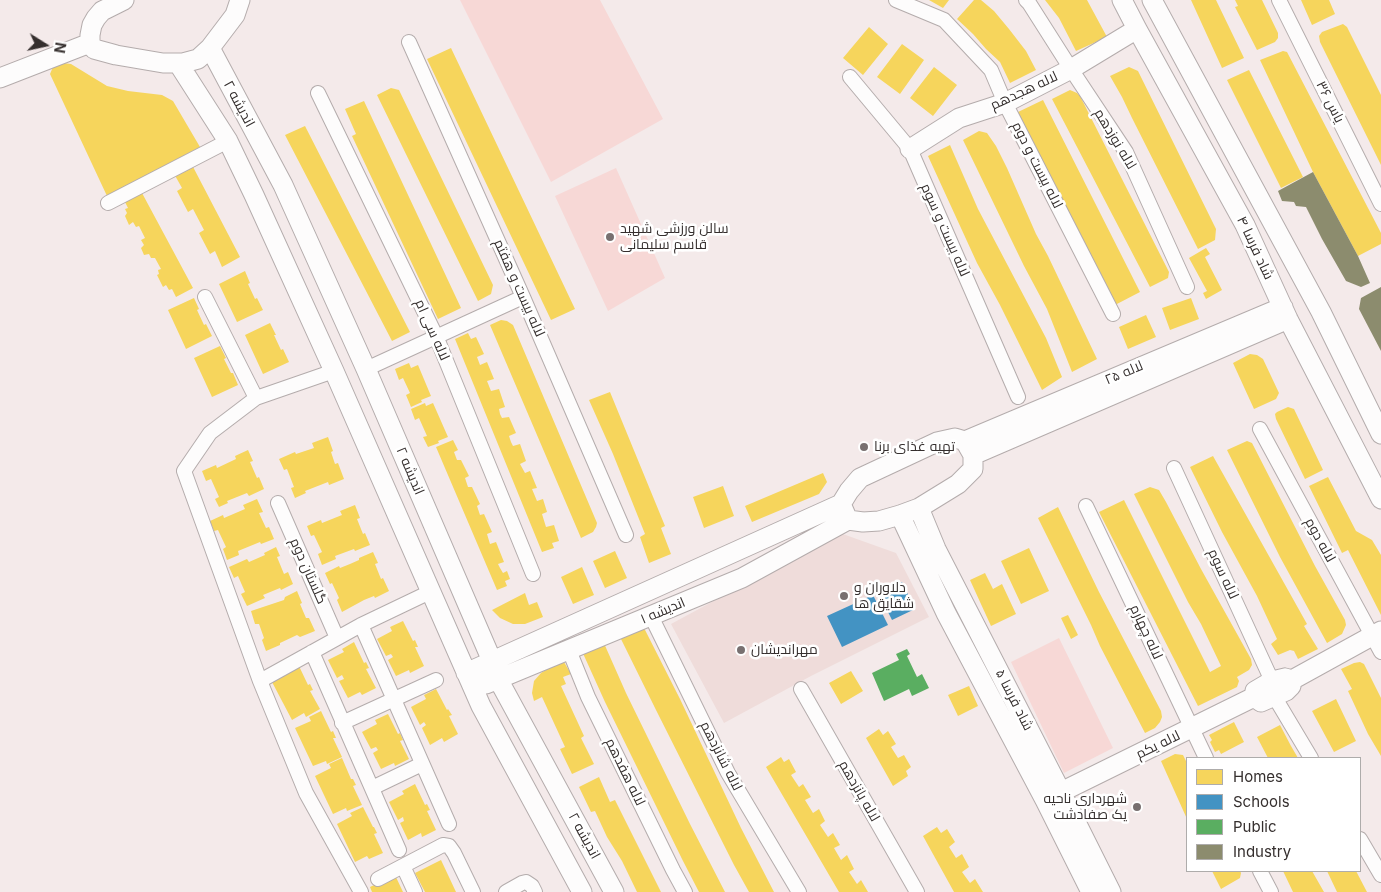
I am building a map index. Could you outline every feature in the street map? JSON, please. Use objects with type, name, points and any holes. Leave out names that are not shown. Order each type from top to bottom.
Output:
[{"type":"street","points":[[124,0],[102,11],[96,18],[92,25],[90,43],[94,49],[116,55],[163,63],[178,63],[198,59],[210,48],[235,15],[240,0]]},
{"type":"street","name":"لاله بیست و دوم","points":[[896,0],[944,20],[990,70],[1005,103],[1114,314]]},
{"type":"street","name":"لاله نوزدهم","points":[[1026,0],[1126,152],[1187,287]]},
{"type":"street","name":"شاد فرسا ۴","points":[[1122,0],[1245,225],[1285,313],[1381,499]]},
{"type":"street","name":"شاد فرسا ۴","points":[[1152,0],[1321,312],[1381,434]]},
{"type":"street","name":"یاس ۳۶","points":[[1279,0],[1381,204]]},
{"type":"street","name":"لاله هجدهم","points":[[910,149],[959,118],[1005,103],[1071,70],[1137,29]]},
{"type":"street","name":"لاله بیست و هفتم","points":[[409,42],[523,297],[626,535]]},
{"type":"street","points":[[0,78],[90,43]]},
{"type":"street","name":"اندیشه ۲","points":[[210,48],[283,186],[366,368],[492,661],[498,679],[614,892]]},
{"type":"street","name":"اندیشه ۲","points":[[178,63],[228,141],[334,371],[480,706],[582,892]]},
{"type":"street","name":"لاله بیست و سوم","points":[[850,76],[910,149],[1018,397]]},
{"type":"street","points":[[208,108],[220,94],[232,91]]},
{"type":"street","name":"لاله سی ام","points":[[318,93],[436,336],[534,574]]},
{"type":"street","points":[[108,203],[228,141]]},
{"type":"street","points":[[1245,225],[1267,214]]},
{"type":"street","points":[[205,297],[256,398]]},
{"type":"street","points":[[366,368],[523,297]]},
{"type":"street","name":"لاله ۲۵","points":[[969,448],[1285,313]]},
{"type":"street","points":[[334,371],[256,398],[210,434],[184,472],[260,681],[306,793],[362,892]]},
{"type":"street","name":"لاله دوم","points":[[1260,429],[1377,633],[1381,652]]},
{"type":"street","name":"اندیشه ۱","points":[[470,681],[492,661],[844,512],[864,522],[879,521],[919,508],[958,484],[973,469],[969,448],[955,438],[937,442],[860,478],[849,491],[844,512],[742,578],[498,679],[470,681]]},
{"type":"street","name":"لاله سوم","points":[[1174,468],[1273,689],[1310,757]]},
{"type":"street","name":"گلستان دوم","points":[[278,503],[337,638]]},
{"type":"street","name":"لاله چهارم","points":[[1086,506],[1206,757]]},
{"type":"street","name":"شاد فرسا ۵","points":[[919,508],[936,549],[1053,796],[1091,892]]},
{"type":"street","name":"شاد فرسا ۵","points":[[900,515],[946,613],[1111,892]]},
{"type":"street","points":[[260,681],[360,625],[430,592]]},
{"type":"street","name":"لاله شانزدهم","points":[[651,616],[728,773],[799,892]]},
{"type":"street","points":[[360,625],[449,824]]},
{"type":"street","points":[[1273,689],[1286,691],[1291,686],[1292,680],[1377,633]]},
{"type":"street","name":"لاله هفدهم","points":[[569,650],[592,706],[685,892]]},
{"type":"street","points":[[312,652],[342,724],[400,850]]},
{"type":"street","points":[[342,724],[436,680]]},
{"type":"street","name":"لاله پانزدهم","points":[[801,689],[917,892]]},
{"type":"street","name":"لاله یکم","points":[[1053,796],[1254,697],[1255,691],[1273,689]]},
{"type":"street","points":[[372,788],[422,764]]},
{"type":"street","points":[[1361,841],[1381,875]]},
{"type":"street","points":[[378,879],[443,845],[449,846],[454,853],[472,892]]},
{"type":"street","points":[[403,866],[415,892]]},
{"type":"street","points":[[1261,872],[1271,892]]},
{"type":"street","points":[[506,892],[526,882],[532,886],[535,892]]},
{"type":"shaded area","points":[[460,0],[600,0],[663,119],[551,182]]},
{"type":"shaded area","name":"سالن ورزشی شهید قاسم سلیمانی","points":[[616,168],[665,278],[608,311],[555,196]]},
{"type":"shaded area","points":[[840,533],[896,553],[929,617],[811,676],[724,723],[671,624]]},
{"type":"shaded area","points":[[1059,638],[1113,748],[1064,773],[1011,662]]},
{"type":"building: Homes","points":[[929,0],[949,0],[943,8]]},
{"type":"building: Homes","points":[[974,0],[981,0],[994,11],[1026,51],[1036,70],[1010,83],[1000,62],[957,19]]},
{"type":"building: Homes","points":[[1045,0],[1087,0],[1107,37],[1076,51],[1059,18]]},
{"type":"building: Homes","points":[[1191,0],[1216,0],[1244,58],[1222,68]]},
{"type":"building: Homes","points":[[1235,0],[1262,0],[1278,33],[1278,38],[1275,42],[1257,50],[1235,7],[1238,6]]},
{"type":"building: Homes","points":[[1301,0],[1329,0],[1335,14],[1312,25]]},
{"type":"building: Homes","points":[[1343,24],[1347,27],[1381,95],[1381,165],[1320,42],[1319,36],[1322,32]]},
{"type":"building: Homes","points":[[869,27],[888,44],[863,75],[843,58]]},
{"type":"building: Homes","points":[[902,44],[924,60],[900,94],[877,77]]},
{"type":"building: Homes","points":[[451,48],[575,309],[551,320],[427,59]]},
{"type":"building: Homes","points":[[1283,51],[1287,52],[1381,233],[1381,244],[1358,256],[1313,172],[1260,60]]},
{"type":"building: Homes","points":[[63,63],[71,64],[107,86],[128,91],[162,95],[173,101],[200,147],[107,196],[50,74],[53,67]]},
{"type":"building: Homes","points":[[934,67],[957,85],[933,116],[910,98]]},
{"type":"building: Homes","points":[[1129,67],[1138,71],[1216,229],[1215,240],[1198,249],[1110,76]]},
{"type":"building: Homes","points":[[1249,70],[1303,177],[1281,188],[1227,80]]},
{"type":"building: Homes","points":[[391,88],[399,90],[493,285],[491,294],[478,301],[377,95]]},
{"type":"building: Homes","points":[[1070,90],[1080,96],[1169,272],[1168,278],[1150,287],[1052,99]]},
{"type":"building: Homes","points":[[1043,100],[1140,292],[1115,305],[1018,112]]},
{"type":"building: Homes","points":[[364,101],[461,308],[438,319],[352,136],[356,134],[345,109]]},
{"type":"building: Homes","points":[[305,126],[410,332],[392,341],[285,135]]},
{"type":"building: Homes","points":[[979,131],[987,133],[996,146],[1036,234],[1097,359],[1072,372],[1047,309],[963,140]]},
{"type":"building: Homes","points":[[950,145],[978,209],[1046,338],[1062,377],[1042,390],[977,263],[928,156]]},
{"type":"building: Homes","points":[[191,163],[240,257],[222,267],[215,251],[210,254],[199,233],[204,230],[193,209],[188,212],[177,191],[182,188],[173,172]]},
{"type":"building: Homes","points":[[142,193],[193,288],[176,297],[172,289],[169,290],[166,285],[163,287],[157,275],[159,274],[158,270],[161,269],[155,258],[151,258],[149,254],[144,255],[141,248],[144,245],[141,240],[145,238],[139,226],[136,227],[133,222],[129,225],[125,216],[127,213],[125,209],[128,208],[125,202]]},
{"type":"building: Homes","points":[[1206,248],[1210,254],[1205,257],[1222,290],[1206,299],[1203,293],[1207,291],[1189,258]]},
{"type":"building: Homes","points":[[245,271],[250,283],[248,284],[263,310],[237,322],[219,284]]},
{"type":"building: Homes","points":[[194,298],[204,325],[206,324],[212,336],[186,349],[168,310]]},
{"type":"building: Homes","points":[[1191,298],[1199,319],[1170,330],[1162,308]]},
{"type":"building: Homes","points":[[1146,315],[1156,337],[1128,349],[1119,327]]},
{"type":"building: Homes","points":[[501,320],[513,325],[597,523],[593,532],[581,538],[490,325]]},
{"type":"building: Homes","points":[[270,323],[281,350],[283,349],[289,362],[263,374],[245,335]]},
{"type":"building: Homes","points":[[468,333],[471,339],[476,337],[484,354],[477,357],[480,365],[487,362],[494,379],[487,381],[491,391],[499,389],[505,407],[499,409],[500,414],[502,418],[509,417],[516,433],[509,436],[511,442],[513,446],[520,444],[526,461],[520,464],[525,473],[530,471],[537,488],[532,489],[537,501],[543,499],[547,512],[542,514],[546,527],[554,525],[559,541],[552,543],[554,548],[542,552],[455,339]]},
{"type":"building: Homes","points":[[220,346],[226,358],[224,359],[238,385],[212,397],[194,358]]},
{"type":"building: Homes","points":[[1250,354],[1257,355],[1263,359],[1279,393],[1276,399],[1254,409],[1233,363]]},
{"type":"building: Homes","points":[[409,363],[411,368],[418,365],[431,396],[411,407],[406,395],[410,393],[403,378],[399,380],[395,369]]},
{"type":"building: Homes","points":[[610,392],[665,526],[661,528],[671,554],[649,563],[640,537],[645,534],[589,400]]},
{"type":"building: Homes","points":[[425,403],[426,406],[433,403],[448,437],[428,447],[423,437],[427,436],[419,418],[415,420],[411,409]]},
{"type":"building: Homes","points":[[1288,407],[1294,409],[1323,470],[1305,479],[1276,419],[1275,414],[1277,412]]},
{"type":"building: Homes","points":[[328,437],[335,464],[338,463],[344,479],[329,485],[328,482],[305,491],[306,493],[295,498],[291,488],[294,487],[287,469],[284,470],[279,459],[295,452],[296,454],[314,448],[312,443]]},
{"type":"building: Homes","points":[[453,440],[458,450],[454,452],[457,460],[461,460],[469,476],[465,478],[468,487],[472,487],[480,504],[477,506],[480,515],[484,514],[492,532],[487,534],[490,544],[496,542],[504,562],[498,564],[503,573],[507,571],[510,579],[505,581],[507,586],[497,590],[436,447]]},
{"type":"building: Homes","points":[[1247,441],[1252,443],[1345,620],[1346,625],[1342,634],[1327,643],[1280,557],[1227,450]]},
{"type":"building: Homes","points":[[248,450],[253,461],[250,462],[264,489],[249,496],[247,493],[227,501],[228,503],[219,507],[215,499],[219,497],[211,479],[206,481],[202,471],[216,465],[217,468],[236,459],[235,456]]},
{"type":"building: Homes","points":[[1213,456],[1307,624],[1304,626],[1318,649],[1298,659],[1294,651],[1290,650],[1278,655],[1271,644],[1277,639],[1257,596],[1222,532],[1190,467]]},
{"type":"building: Homes","points":[[823,473],[827,482],[819,494],[752,522],[745,506]]},
{"type":"building: Homes","points":[[1328,477],[1356,531],[1372,540],[1381,555],[1381,615],[1348,550],[1342,553],[1309,486]]},
{"type":"building: Homes","points":[[723,486],[734,516],[704,528],[693,497]]},
{"type":"building: Homes","points":[[1150,487],[1159,490],[1251,659],[1252,665],[1249,670],[1237,677],[1239,681],[1237,687],[1198,706],[1099,512],[1124,500],[1210,672],[1221,666],[1134,494]]},
{"type":"building: Homes","points":[[257,499],[263,512],[259,513],[266,528],[269,527],[274,539],[261,544],[260,542],[238,551],[239,555],[227,560],[223,549],[226,547],[218,530],[214,531],[210,521],[223,515],[224,518],[245,509],[243,505]]},
{"type":"building: Homes","points":[[355,505],[360,518],[357,519],[370,545],[335,556],[336,559],[322,565],[318,554],[322,552],[314,535],[311,536],[307,526],[321,520],[322,523],[342,515],[340,511]]},
{"type":"building: Homes","points":[[1058,507],[1099,592],[1161,711],[1162,717],[1160,722],[1155,728],[1145,733],[1100,646],[1038,518]]},
{"type":"building: Homes","points":[[276,547],[280,556],[277,557],[284,574],[288,572],[293,584],[281,590],[280,588],[263,595],[265,598],[247,606],[241,594],[245,592],[238,576],[234,578],[229,567],[247,559],[249,562],[265,555],[264,553]]},
{"type":"building: Homes","points":[[1029,548],[1049,591],[1021,604],[1001,561]]},
{"type":"building: Homes","points":[[615,551],[627,578],[605,588],[593,561]]},
{"type":"building: Homes","points":[[373,552],[378,563],[375,564],[381,579],[383,578],[389,591],[375,598],[374,596],[364,600],[342,612],[337,600],[339,598],[325,573],[339,566],[340,568],[350,564]]},
{"type":"building: Homes","points":[[582,567],[594,595],[573,604],[561,577]]},
{"type":"building: Homes","points":[[985,573],[993,589],[1002,584],[1016,614],[991,626],[970,580]]},
{"type":"building: Homes","points":[[297,591],[306,618],[309,618],[315,631],[300,637],[297,635],[266,651],[259,624],[255,624],[251,611],[284,600],[285,597]]},
{"type":"building: Homes","points":[[525,593],[529,605],[537,602],[543,617],[525,624],[513,624],[500,618],[492,610]]},
{"type":"building: Homes","points":[[1068,615],[1078,635],[1071,639],[1061,618]]},
{"type":"building: Homes","points":[[403,621],[413,641],[415,640],[418,647],[415,647],[424,666],[410,673],[409,670],[396,676],[388,660],[393,657],[391,654],[386,656],[377,639],[392,631],[390,627]]},
{"type":"building: Homes","points":[[642,624],[774,892],[749,892],[619,635]]},
{"type":"building: Homes","points":[[603,641],[626,693],[725,892],[699,892],[605,702],[581,649]]},
{"type":"building: Homes","points":[[354,642],[364,663],[366,662],[369,668],[366,669],[376,688],[362,695],[360,692],[348,698],[339,681],[344,679],[342,675],[337,678],[328,660],[344,652],[342,649]]},
{"type":"building: Homes","points":[[564,662],[571,674],[563,677],[566,684],[561,686],[584,736],[581,738],[594,764],[572,774],[560,749],[565,747],[542,697],[534,701],[532,693],[534,681],[541,673],[554,665]]},
{"type":"building: Homes","points":[[1360,662],[1364,664],[1381,698],[1381,756],[1368,734],[1348,691],[1352,689],[1341,669]]},
{"type":"building: Homes","points":[[298,664],[308,685],[310,684],[313,690],[310,691],[320,709],[306,717],[304,713],[292,720],[272,682],[287,674],[286,670]]},
{"type":"building: Homes","points":[[851,671],[863,691],[841,704],[829,683]]},
{"type":"building: Homes","points":[[969,686],[978,706],[958,716],[948,695]]},
{"type":"building: Homes","points":[[436,689],[447,710],[452,715],[449,716],[458,734],[444,742],[442,738],[430,745],[422,728],[426,725],[424,722],[420,725],[411,707],[426,699],[424,695]]},
{"type":"building: Homes","points":[[1336,699],[1356,741],[1334,752],[1312,711]]},
{"type":"building: Homes","points":[[321,711],[331,732],[333,731],[336,738],[333,738],[342,757],[327,764],[326,761],[313,766],[295,728],[311,721],[309,717]]},
{"type":"building: Homes","points":[[388,714],[398,734],[400,733],[403,740],[400,741],[409,759],[395,766],[394,763],[381,769],[373,753],[378,750],[376,747],[371,749],[362,732],[377,724],[375,720]]},
{"type":"building: Homes","points":[[1234,722],[1244,742],[1221,754],[1219,750],[1215,752],[1209,735]]},
{"type":"building: Homes","points":[[1280,725],[1297,757],[1267,757],[1257,737]]},
{"type":"building: Homes","points":[[879,729],[883,735],[888,731],[896,744],[891,747],[898,758],[904,755],[911,767],[906,771],[908,776],[893,786],[866,738]]},
{"type":"building: Homes","points":[[1175,754],[1183,755],[1186,761],[1186,817],[1161,761]]},
{"type":"building: Homes","points":[[781,757],[784,762],[789,759],[796,772],[791,775],[799,787],[803,784],[811,797],[805,800],[813,813],[819,809],[825,821],[820,825],[828,837],[833,833],[840,845],[834,848],[841,860],[847,855],[854,869],[849,872],[857,884],[861,880],[868,892],[839,892],[766,767]]},
{"type":"building: Homes","points":[[342,758],[351,779],[353,779],[356,785],[353,786],[362,805],[347,811],[346,808],[333,814],[315,776],[331,768],[329,764]]},
{"type":"building: Homes","points":[[599,777],[610,802],[615,800],[661,892],[637,892],[595,811],[591,812],[579,787]]},
{"type":"building: Homes","points":[[415,784],[425,805],[427,804],[430,810],[427,811],[436,830],[422,837],[421,833],[408,840],[400,823],[404,821],[403,817],[398,820],[389,802],[404,794],[402,791]]},
{"type":"building: Homes","points":[[363,807],[377,833],[374,834],[383,853],[369,859],[367,856],[355,862],[337,824],[352,816],[350,813]]},
{"type":"building: Homes","points":[[937,827],[941,833],[947,829],[955,842],[949,847],[956,858],[962,854],[969,867],[962,872],[970,883],[975,879],[983,892],[954,892],[923,836]]},
{"type":"building: Homes","points":[[441,860],[456,892],[425,892],[415,873]]},
{"type":"building: Homes","points":[[1212,872],[1240,872],[1240,878],[1221,889]]},
{"type":"building: Homes","points":[[1283,872],[1313,872],[1324,892],[1293,892]]},
{"type":"building: Homes","points":[[1327,872],[1357,872],[1367,892],[1337,892]]},
{"type":"building: Homes","points":[[395,875],[403,892],[372,892],[370,887]]},
{"type":"building: Schools","points":[[902,582],[915,609],[892,620],[879,594]]},
{"type":"building: Schools","points":[[873,595],[888,625],[842,647],[827,616]]},
{"type":"building: Public","points":[[907,649],[910,654],[907,656],[917,677],[922,674],[929,688],[912,696],[909,689],[884,701],[872,673],[899,660],[896,654]]},
{"type":"building: Industry","points":[[1313,172],[1358,256],[1370,283],[1361,287],[1346,281],[1306,207],[1296,206],[1294,202],[1282,201],[1278,191]]},
{"type":"building: Industry","points":[[1381,287],[1381,351],[1359,309],[1361,298]]},
{"type":"place","name":"سالن ورزشی شهید قاسم سلیمانی","points":[[610,237]]},
{"type":"place","name":"تهیه غذای برنا","points":[[864,447]]},
{"type":"place","name":"دلاوران و شقایق ها","points":[[844,596]]},
{"type":"place","name":"مهراندیشان","points":[[741,650]]},
{"type":"place","name":"شهرداری ناحیه یک صفادشت","points":[[1137,807]]}]
